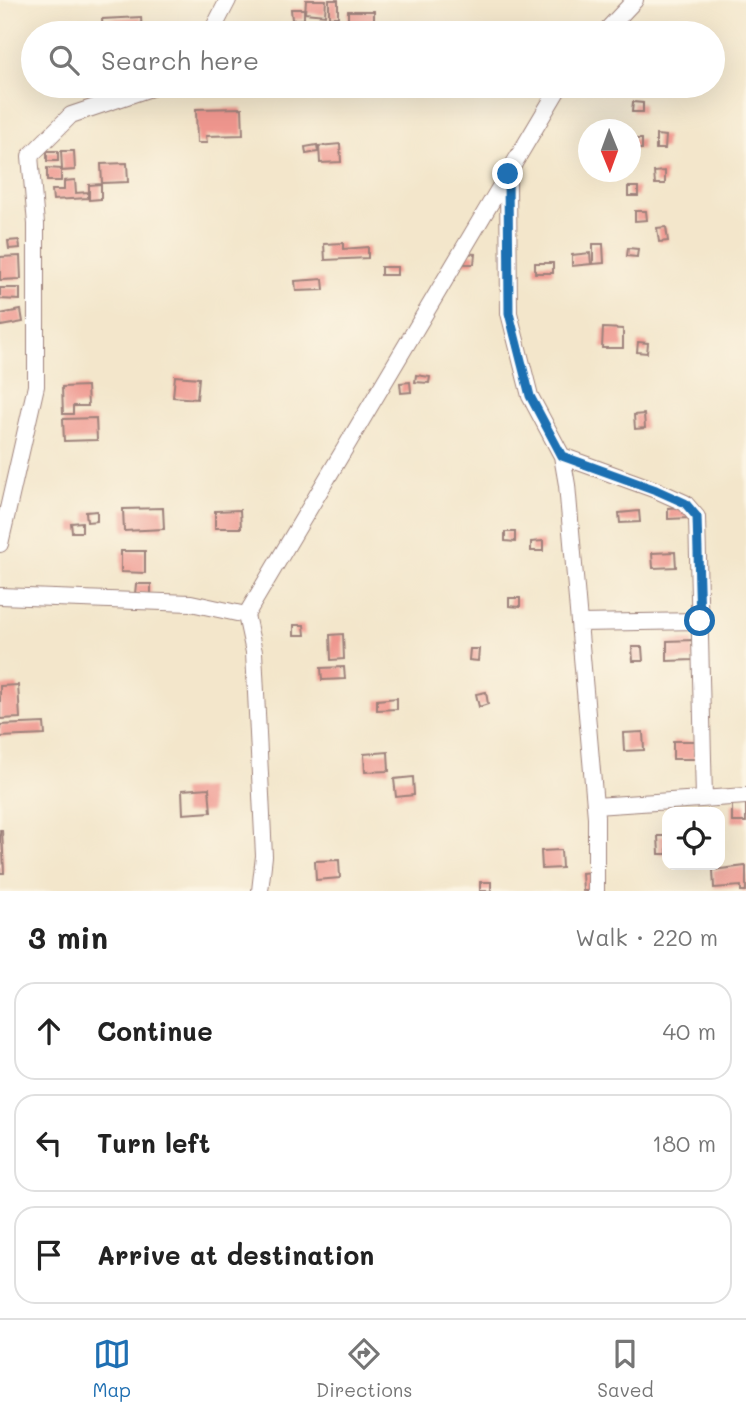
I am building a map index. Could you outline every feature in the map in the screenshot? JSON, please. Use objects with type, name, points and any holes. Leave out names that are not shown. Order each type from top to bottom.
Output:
[{"type":"street","points":[[217,21],[228,0]]},
{"type":"street","points":[[615,21],[635,0]]},
{"type":"street","points":[[0,544],[36,386],[36,224],[30,156],[71,115],[121,98]]},
{"type":"street","points":[[260,891],[264,856],[254,652],[246,615],[553,98]]},
{"type":"street","points":[[508,174],[509,313],[530,396],[562,456],[595,806],[596,891]]},
{"type":"street","points":[[562,456],[666,494],[685,503],[697,517],[704,798]]},
{"type":"street","points":[[0,596],[191,603],[246,615]]},
{"type":"street","points":[[579,623],[700,621]]},
{"type":"street","points":[[595,806],[746,796]]},
{"type":"building","points":[[306,0],[326,0],[325,15],[305,13]]},
{"type":"building","points":[[329,0],[338,0],[338,17],[329,17]]},
{"type":"building","points":[[291,9],[304,9],[304,19],[292,20]]},
{"type":"building","points":[[348,11],[374,11],[374,21],[348,21]]},
{"type":"building","points":[[141,17],[141,21],[102,21]]},
{"type":"building","points":[[633,102],[643,103],[643,112],[632,112]]},
{"type":"building","points":[[242,108],[243,135],[206,136],[207,143],[197,143],[196,109]]},
{"type":"building","points":[[656,135],[666,136],[665,149],[656,149]]},
{"type":"building","points":[[340,144],[341,162],[320,163],[319,146]]},
{"type":"building","points":[[317,145],[318,152],[306,154],[305,147]]},
{"type":"building","points":[[47,151],[58,151],[58,161],[47,161]]},
{"type":"building","points":[[61,151],[74,151],[75,170],[61,171],[61,181],[47,181],[47,168],[62,169]]},
{"type":"building","points":[[127,163],[128,182],[102,183],[101,164]]},
{"type":"building","points":[[665,171],[665,184],[655,184],[654,172]]},
{"type":"building","points":[[75,180],[76,193],[88,192],[88,198],[53,200],[52,190],[64,190],[64,181]]},
{"type":"building","points":[[101,184],[101,199],[89,200],[89,185]]},
{"type":"building","points":[[628,187],[638,187],[638,196],[628,196]]},
{"type":"building","points":[[635,211],[646,211],[647,220],[635,221]]},
{"type":"building","points":[[666,227],[668,241],[659,242],[657,228]]},
{"type":"building","points":[[19,240],[20,248],[9,249],[8,241]]},
{"type":"building","points":[[343,243],[343,249],[368,247],[368,258],[325,260],[324,244]]},
{"type":"building","points":[[593,244],[603,244],[604,263],[593,264]]},
{"type":"building","points":[[628,248],[638,249],[637,257],[627,256]]},
{"type":"building","points":[[464,253],[475,254],[474,264],[463,264]]},
{"type":"building","points":[[590,253],[591,264],[572,266],[572,255]]},
{"type":"building","points":[[20,256],[21,279],[0,280],[0,257]]},
{"type":"building","points":[[535,263],[553,263],[553,273],[535,273]]},
{"type":"building","points":[[381,267],[397,267],[397,275],[381,275]]},
{"type":"building","points":[[323,279],[324,290],[296,291],[295,281]]},
{"type":"building","points":[[0,288],[20,288],[20,300],[0,299]]},
{"type":"building","points":[[21,310],[23,322],[1,326],[0,314]]},
{"type":"building","points":[[603,328],[623,329],[623,348],[602,348]]},
{"type":"building","points":[[638,342],[648,343],[647,353],[637,352]]},
{"type":"building","points":[[416,375],[430,377],[429,383],[415,382]]},
{"type":"building","points":[[175,376],[199,378],[197,399],[173,397]]},
{"type":"building","points":[[410,382],[411,392],[401,393],[400,383]]},
{"type":"building","points":[[87,386],[88,406],[73,406],[73,414],[63,414],[62,387]]},
{"type":"building","points":[[644,414],[645,428],[635,429],[634,415]]},
{"type":"building","points":[[96,418],[97,440],[64,441],[63,419]]},
{"type":"building","points":[[688,507],[689,518],[668,519],[668,508]]},
{"type":"building","points":[[163,508],[164,529],[124,531],[123,509]]},
{"type":"building","points":[[240,510],[241,528],[215,528],[215,511]]},
{"type":"building","points":[[97,511],[97,521],[87,522],[86,512]]},
{"type":"building","points":[[639,511],[640,522],[620,523],[619,513]]},
{"type":"building","points":[[82,522],[82,532],[72,532],[71,523]]},
{"type":"building","points":[[505,532],[515,532],[515,542],[505,541]]},
{"type":"building","points":[[543,541],[543,551],[531,551],[531,542]]},
{"type":"building","points":[[121,551],[145,551],[145,573],[121,572]]},
{"type":"building","points":[[675,552],[676,567],[653,568],[652,553]]},
{"type":"building","points":[[136,584],[151,584],[151,594],[135,594]]},
{"type":"building","points":[[509,598],[520,598],[520,607],[509,606]]},
{"type":"building","points":[[294,625],[304,625],[305,635],[294,635]]},
{"type":"building","points":[[343,634],[344,659],[331,660],[330,635]]},
{"type":"building","points":[[693,640],[693,660],[667,661],[667,641]]},
{"type":"building","points":[[632,647],[642,647],[643,661],[633,661]]},
{"type":"building","points":[[470,649],[479,649],[478,661],[469,660]]},
{"type":"building","points":[[344,667],[345,679],[322,680],[321,668]]},
{"type":"building","points":[[18,685],[20,718],[0,719],[0,686]]},
{"type":"building","points":[[486,692],[488,704],[479,707],[476,694]]},
{"type":"building","points":[[397,698],[397,709],[377,710],[377,700]]},
{"type":"building","points":[[44,723],[45,735],[0,737],[0,725]]},
{"type":"building","points":[[643,732],[644,750],[624,751],[623,733]]},
{"type":"building","points":[[673,741],[695,741],[695,759],[673,759]]},
{"type":"building","points":[[388,752],[389,771],[365,772],[364,754]]},
{"type":"building","points":[[413,777],[414,795],[396,797],[394,779]]},
{"type":"building","points":[[209,788],[211,812],[183,814],[182,790]]},
{"type":"building","points":[[732,804],[746,804],[746,822],[732,822]]},
{"type":"building","points":[[2,830],[4,873],[0,873]]},
{"type":"building","points":[[658,836],[662,836],[662,854],[659,854]]},
{"type":"building","points":[[561,850],[562,868],[542,869],[541,851]]},
{"type":"building","points":[[339,860],[340,878],[316,880],[315,861]]},
{"type":"building","points":[[746,866],[746,891],[741,891],[741,886],[714,888],[713,870]]},
{"type":"building","points":[[591,872],[592,891],[583,891],[582,873]]},
{"type":"building","points":[[480,882],[491,882],[491,891],[480,891]]},
{"type":"route","points":[[508,174],[509,313],[530,396],[562,456],[685,503],[697,517],[700,621]]}]
